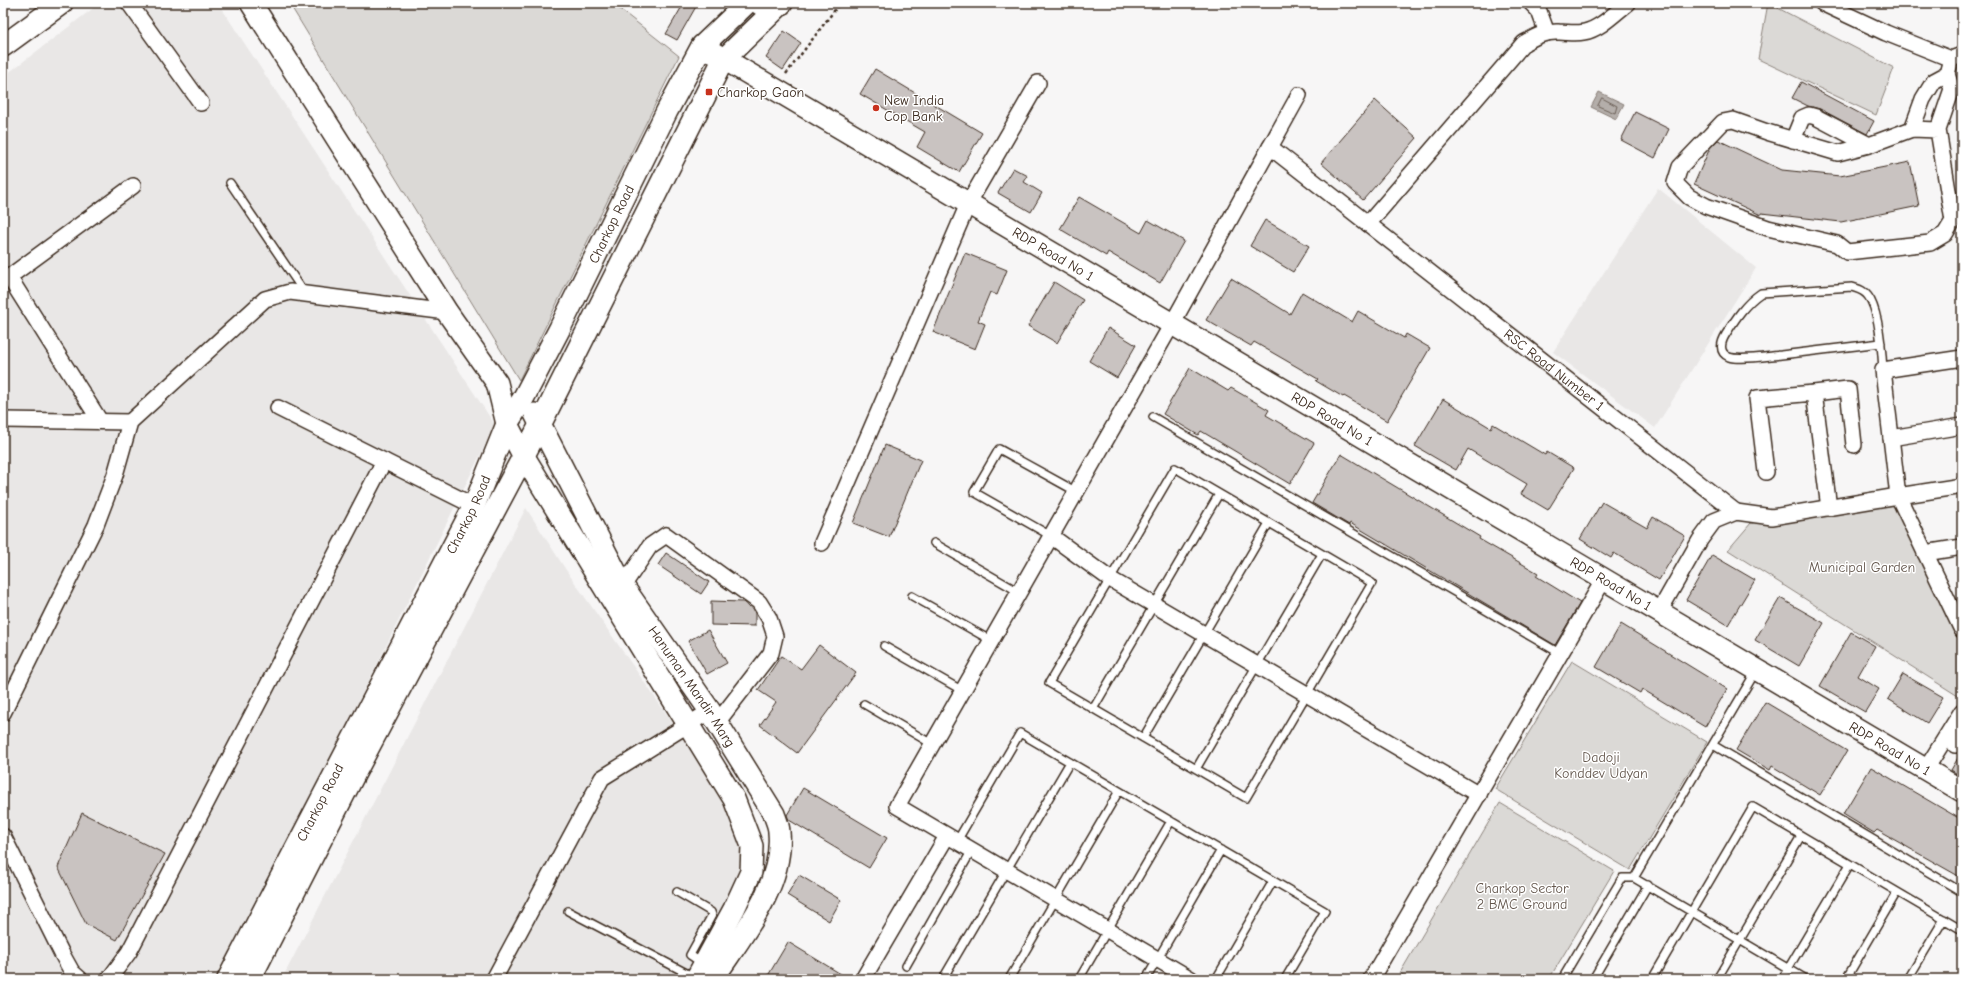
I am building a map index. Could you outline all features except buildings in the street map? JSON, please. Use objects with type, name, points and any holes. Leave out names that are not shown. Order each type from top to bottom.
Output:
[{"type":"street","points":[[5,37],[40,3]]},
{"type":"street","points":[[5,37],[62,3]]},
{"type":"street","points":[[129,3],[201,103]]},
{"type":"street","points":[[251,3],[448,312],[498,383],[507,424],[523,455],[734,799],[752,846],[751,872],[702,976]]},
{"type":"street","name":"Charkop Road","points":[[228,979],[474,506],[507,424],[524,397],[702,46],[746,3]]},
{"type":"street","points":[[753,3],[777,9]]},
{"type":"street","points":[[1532,3],[1539,11],[1547,33]]},
{"type":"street","points":[[1368,224],[1524,43],[1539,34],[1558,32],[1576,34],[1585,32],[1598,26],[1628,3]]},
{"type":"street","points":[[1822,3],[1886,33],[1957,57],[1947,74],[1934,80],[1923,99],[1912,129]]},
{"type":"street","name":"Charkop Road","points":[[250,979],[355,773],[541,423],[724,60],[777,9]]},
{"type":"street","name":"RDP Road No 1","points":[[702,46],[1962,790]]},
{"type":"street","points":[[1938,130],[1912,129],[1869,145],[1838,153],[1733,120],[1723,122],[1680,167],[1675,183],[1689,196],[1706,206],[1768,228],[1837,244],[1847,252],[1930,242],[1945,234],[1953,221],[1938,130],[1952,89],[1947,74]]},
{"type":"street","points":[[822,543],[968,204],[1038,83]]},
{"type":"street","points":[[1191,979],[897,806],[1172,324],[1299,95]]},
{"type":"street","points":[[1793,140],[1802,118],[1809,115],[1816,116],[1869,145]]},
{"type":"street","name":"RSC Road Number 1","points":[[1270,148],[1736,512]]},
{"type":"street","points":[[100,421],[6,279],[133,186]]},
{"type":"street","points":[[3,713],[96,525],[114,475],[130,422],[264,299],[290,292],[448,312]]},
{"type":"street","points":[[1962,358],[1883,370],[1898,496],[1925,553],[1956,606],[1962,630]]},
{"type":"street","points":[[498,383],[524,397]]},
{"type":"street","points":[[1766,472],[1758,398],[1848,389],[1854,445]]},
{"type":"street","points":[[1814,393],[1829,508]]},
{"type":"street","name":"Hanuman Mandir Marg","points":[[524,397],[541,423],[623,586],[713,717],[774,814],[779,831],[779,853],[773,878],[760,907],[702,976]]},
{"type":"street","points":[[278,408],[474,506]]},
{"type":"street","points":[[3,420],[130,422]]},
{"type":"street","points":[[1891,438],[1962,426]]},
{"type":"street","points":[[109,979],[129,952],[384,461]]},
{"type":"street","points":[[1659,612],[1700,540],[1714,520],[1736,512],[1772,517],[1962,486]]},
{"type":"street","points":[[494,979],[602,778],[688,725],[713,717],[771,653],[775,636],[769,618],[759,602],[666,535],[650,546],[623,586]]},
{"type":"street","points":[[1051,536],[1110,579],[1478,795]]},
{"type":"street","points":[[1925,553],[1962,547]]},
{"type":"street","points":[[1371,979],[1604,579]]},
{"type":"street","points":[[1926,769],[1962,711]]},
{"type":"street","points":[[3,836],[62,954],[72,972],[80,979]]},
{"type":"street","points":[[863,979],[952,838]]},
{"type":"lane","points":[[230,183],[305,294]]},
{"type":"lane","points":[[1881,343],[1754,358],[1730,357],[1721,349],[1722,342],[1740,313],[1751,299],[1761,293],[1852,287],[1862,290],[1868,295],[1872,304],[1881,343],[1883,370]]},
{"type":"lane","points":[[1153,416],[1561,654]]},
{"type":"lane","points":[[1051,536],[974,492],[1000,449],[1077,492]]},
{"type":"lane","points":[[1175,468],[1269,523],[1372,583],[1246,798],[1049,683],[1175,468]]},
{"type":"lane","points":[[1093,709],[1219,494]]},
{"type":"lane","points":[[1143,738],[1269,523]]},
{"type":"lane","points":[[934,543],[1020,592]]},
{"type":"lane","points":[[1196,769],[1322,554]]},
{"type":"lane","points":[[912,596],[992,641]]},
{"type":"lane","points":[[884,646],[963,691]]},
{"type":"lane","points":[[1634,878],[1757,669]]},
{"type":"lane","points":[[864,704],[932,744]]},
{"type":"lane","points":[[952,838],[1020,733],[1325,911],[1285,979]]},
{"type":"lane","points":[[1713,745],[1962,892]]},
{"type":"lane","points":[[953,979],[945,975],[1070,762]]},
{"type":"lane","points":[[1009,979],[1119,791]]},
{"type":"lane","points":[[1652,979],[1753,807],[1962,930]]},
{"type":"lane","points":[[1079,979],[1171,821]]},
{"type":"lane","points":[[1717,979],[1802,836]]},
{"type":"lane","points":[[906,966],[972,850]]},
{"type":"lane","points":[[1146,979],[1221,850]]},
{"type":"lane","points":[[1782,979],[1850,864]]},
{"type":"lane","points":[[1562,979],[1622,878],[1634,878],[1648,885],[1806,979]]},
{"type":"lane","points":[[1216,979],[1273,881]]},
{"type":"lane","points":[[1593,979],[1648,885]]},
{"type":"lane","points":[[677,892],[711,912],[712,915],[690,955],[702,976]]},
{"type":"lane","points":[[1846,979],[1897,892]]},
{"type":"lane","points":[[568,911],[702,976]]},
{"type":"lane","points":[[1908,979],[1944,919]]},
{"type":"path","points":[[774,89],[840,3]]},
{"type":"shaded area","points":[[100,3],[218,3],[495,425],[222,979],[3,979],[3,77]]},
{"type":"shaded area","points":[[1658,188],[1756,268],[1655,428],[1553,352]]},
{"type":"shaded area","points":[[526,508],[566,570],[677,729],[754,850],[682,979],[282,979]]},
{"type":"green space","points":[[289,3],[612,3],[679,56],[519,380]]},
{"type":"green space","points":[[1768,3],[1894,68],[1876,115],[1758,59]]},
{"type":"green space","name":"Municipal Garden","points":[[1896,505],[1962,645],[1962,690],[1958,696],[1728,550],[1751,523]]},
{"type":"green space","name":"Dadoji Konddev Udyan","points":[[1572,661],[1707,742],[1630,870],[1495,789]]},
{"type":"green space","name":"Charkop Sector 2 BMC Ground","points":[[1500,803],[1614,871],[1549,979],[1410,979],[1400,973]]},
{"type":"water","points":[[1599,92],[1624,104],[1616,119],[1591,107]]},
{"type":"place","name":"Charkop Gaon","points":[[709,92]]},
{"type":"place","name":"New India Cop Bank","points":[[876,108]]}]
